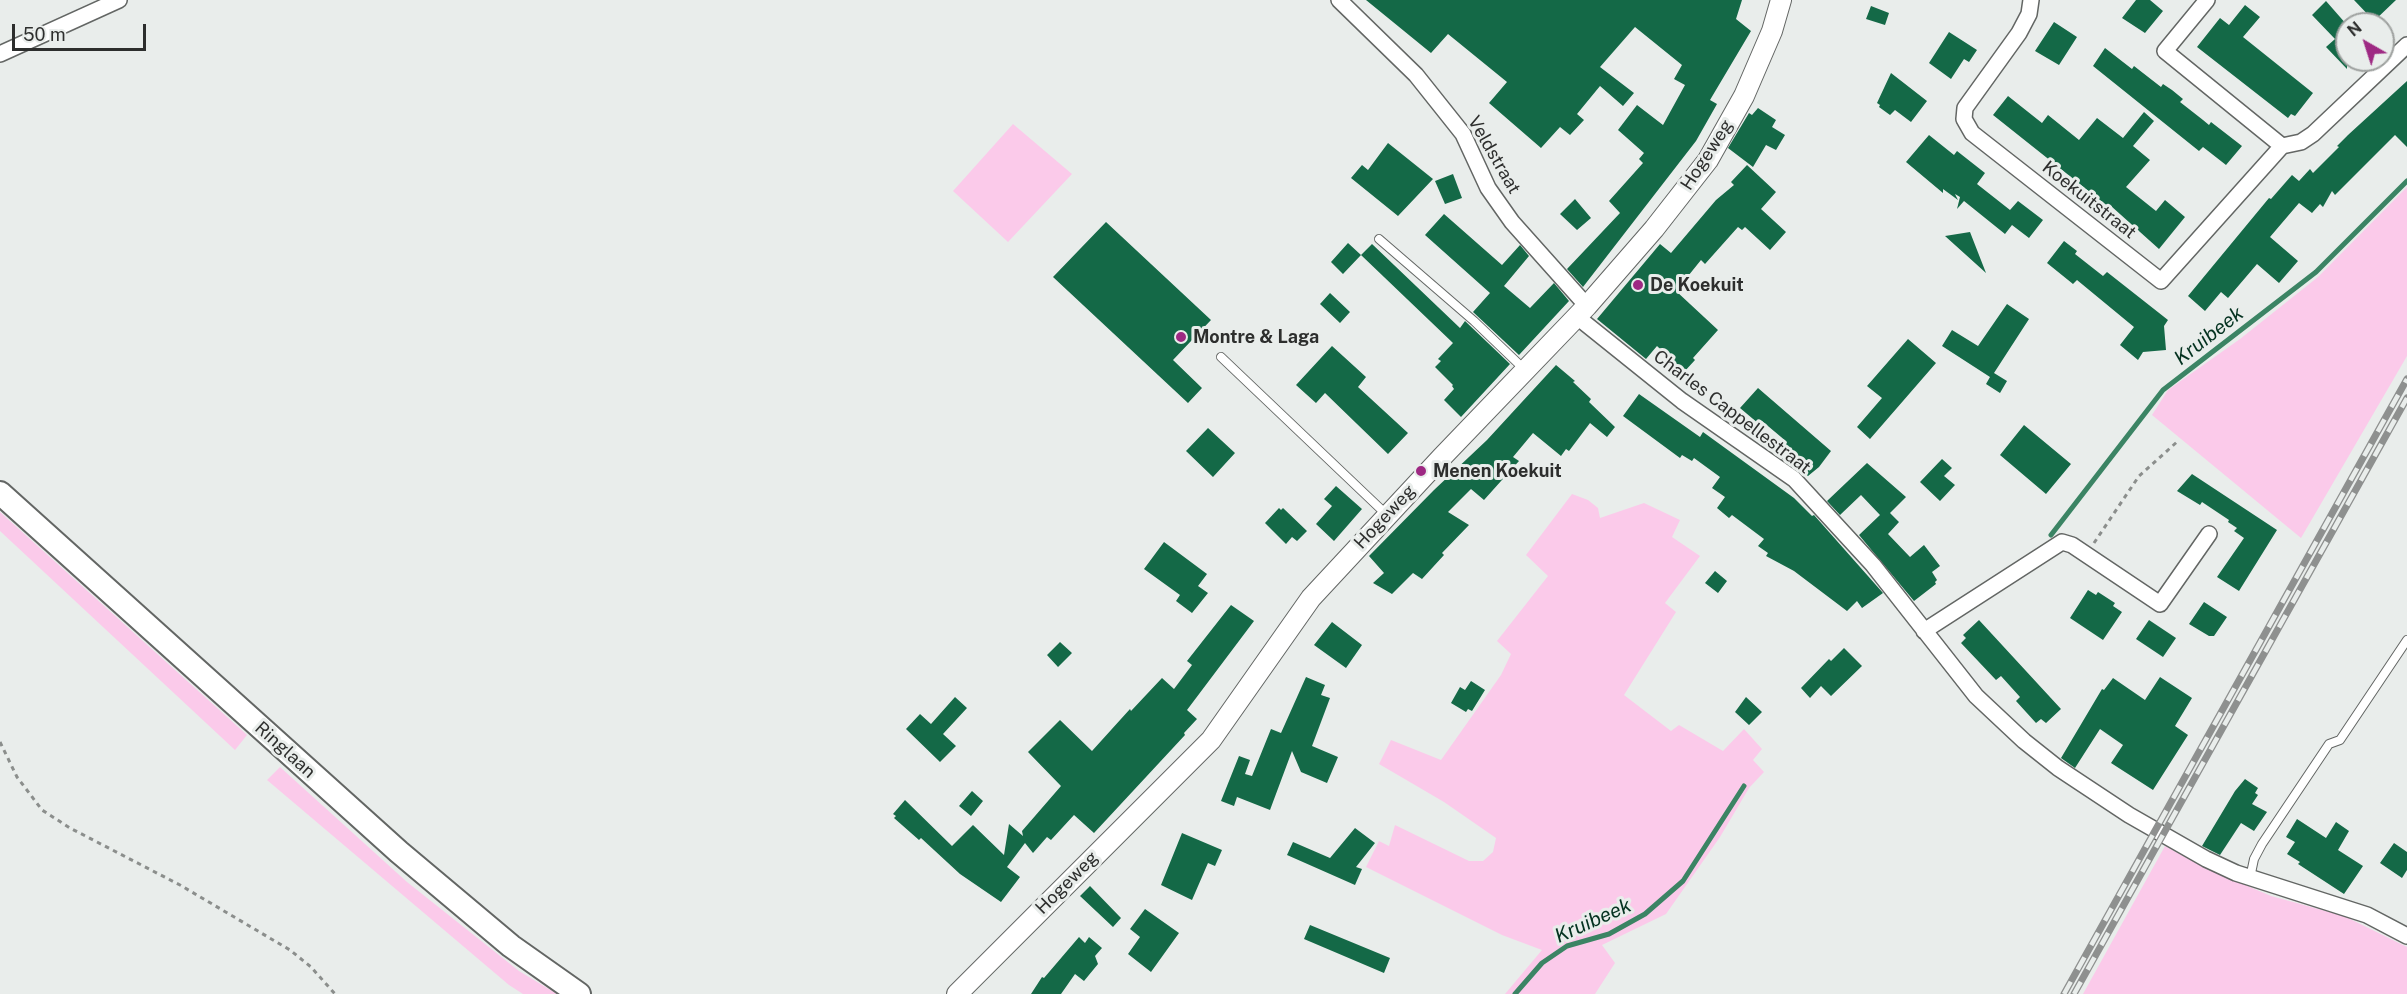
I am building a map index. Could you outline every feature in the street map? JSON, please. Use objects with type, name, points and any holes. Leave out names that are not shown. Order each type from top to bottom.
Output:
[{"type":"main road","name":"Ringlaan","points":[[0,493],[399,852],[511,946],[579,994]]},
{"type":"street","points":[[0,54],[119,0]]},
{"type":"street","name":"Veldstraat","points":[[1340,0],[1416,75],[1463,134],[1488,188],[1582,311]]},
{"type":"street","name":"Hogeweg","points":[[957,994],[1211,740],[1311,598],[1582,311],[1669,212],[1708,160],[1744,96],[1772,31],[1781,0]]},
{"type":"street","name":"Koekuitstraat","points":[[2031,0],[2029,14],[2019,33],[1965,108],[1964,119],[1972,133],[2162,281],[2282,146],[2301,142],[2313,134],[2407,45]]},
{"type":"street","points":[[2207,0],[2165,51],[2282,146]]},
{"type":"street","name":"Charles Cappellestraat","points":[[1582,311],[1682,401],[1794,479],[1873,565],[1982,703],[2058,768],[2129,815],[2216,864],[2250,878],[2367,915],[2407,936]]},
{"type":"street","points":[[1924,631],[2062,542],[2072,545],[2160,604],[2209,534]]},
{"type":"street","name":"Hogeweg","points":[[965,994],[996,955]]},
{"type":"lane","points":[[1379,239],[1474,321],[1525,370]]},
{"type":"lane","points":[[1221,357],[1387,515]]},
{"type":"lane","points":[[2250,878],[2254,859],[2268,835],[2329,744],[2340,740],[2407,640]]},
{"type":"path","points":[[2087,555],[2139,476],[2178,441]]},
{"type":"path","points":[[0,742],[16,777],[42,810],[70,828],[180,885],[290,950],[311,967],[335,994]]},
{"type":"shaded area","points":[[1013,124],[1072,174],[1008,242],[953,191]]},
{"type":"shaded area","points":[[2407,187],[2407,356],[2301,538],[2152,415],[2168,390],[2240,339],[2318,277]]},
{"type":"shaded area","points":[[1572,494],[1588,500],[1598,508],[1600,518],[1644,503],[1680,520],[1672,537],[1700,556],[1665,603],[1676,612],[1624,695],[1671,731],[1679,725],[1723,751],[1744,729],[1762,749],[1753,760],[1764,772],[1749,788],[1720,837],[1666,914],[1602,945],[1615,963],[1595,994],[1505,994],[1542,950],[1502,935],[1366,867],[1379,841],[1389,846],[1395,825],[1469,861],[1483,861],[1493,852],[1496,838],[1444,802],[1379,764],[1391,740],[1441,760],[1501,675],[1511,654],[1497,641],[1548,576],[1526,555]]},
{"type":"shaded area","points":[[0,512],[247,735],[235,750],[0,531]]},
{"type":"shaded area","points":[[280,767],[407,882],[519,971],[557,994],[523,994],[509,985],[267,780]]},
{"type":"shaded area","points":[[2165,846],[2205,868],[2271,896],[2344,916],[2407,947],[2407,994],[2083,994]]},
{"type":"building","points":[[1366,0],[1742,0],[1736,19],[1751,31],[1710,100],[1717,104],[1696,141],[1583,287],[1567,269],[1620,213],[1609,201],[1643,163],[1639,159],[1644,153],[1618,130],[1637,105],[1663,125],[1685,85],[1674,79],[1682,65],[1635,27],[1600,67],[1634,93],[1623,106],[1600,86],[1577,114],[1584,120],[1570,135],[1560,127],[1541,148],[1489,103],[1507,82],[1448,34],[1431,53]]},
{"type":"building","points":[[2136,0],[2150,0],[2163,11],[2145,33],[2122,18]]},
{"type":"building","points":[[2354,0],[2396,0],[2383,12],[2365,12]]},
{"type":"building","points":[[2326,1],[2336,12],[2335,39],[2312,15]]},
{"type":"building","points":[[2245,5],[2260,17],[2243,37],[2313,93],[2295,116],[2291,114],[2288,118],[2197,47],[2220,18],[2229,25]]},
{"type":"building","points":[[1871,6],[1889,13],[1885,25],[1866,19]]},
{"type":"building","points":[[2054,22],[2077,37],[2059,65],[2035,51]]},
{"type":"building","points":[[1949,32],[1977,50],[1969,62],[1964,59],[1951,79],[1929,63]]},
{"type":"building","points":[[2335,39],[2335,56],[2326,47]]},
{"type":"building","points":[[2105,48],[2132,69],[2134,66],[2161,87],[2163,84],[2172,90],[2183,99],[2180,102],[2209,125],[2211,122],[2242,146],[2226,165],[2203,147],[2199,151],[2093,66]]},
{"type":"building","points":[[1891,73],[1927,101],[1911,122],[1895,110],[1890,115],[1877,103]]},
{"type":"building","points":[[2407,81],[2407,147],[2395,135],[2335,195],[2332,191],[2323,207],[2320,204],[2312,213],[2299,203],[2270,237],[2298,261],[2279,283],[2257,264],[2228,298],[2221,292],[2205,311],[2188,296],[2269,198],[2271,199],[2292,175],[2299,181],[2310,169],[2313,173],[2348,135]]},
{"type":"building","points":[[2008,96],[2042,123],[2048,115],[2079,140],[2097,118],[2123,138],[2144,112],[2154,121],[2133,146],[2150,160],[2126,187],[2156,211],[2165,200],[2185,217],[2159,249],[2111,206],[2110,208],[1993,115]]},
{"type":"building","points":[[1758,108],[1776,120],[1772,127],[1785,135],[1776,150],[1766,145],[1753,167],[1728,148],[1749,113],[1752,115]]},
{"type":"building","points":[[1929,135],[1954,155],[1957,151],[1985,173],[1977,184],[2010,210],[2018,201],[2043,220],[2029,238],[2012,225],[2005,234],[1964,201],[1957,209],[1960,197],[1955,194],[1958,200],[1943,189],[1943,193],[1906,162]]},
{"type":"building","points":[[1388,143],[1433,179],[1398,216],[1351,178],[1362,165],[1368,170]]},
{"type":"building","points":[[1747,165],[1776,192],[1761,209],[1786,232],[1770,250],[1745,227],[1742,230],[1738,227],[1705,264],[1701,260],[1676,291],[1718,330],[1693,358],[1695,360],[1684,372],[1657,346],[1646,359],[1597,319],[1660,244],[1671,253],[1716,200],[1734,185],[1731,182]]},
{"type":"building","points":[[1453,174],[1462,198],[1445,204],[1435,181]]},
{"type":"building","points":[[1575,199],[1591,218],[1577,230],[1560,214]]},
{"type":"building","points":[[1444,214],[1502,265],[1520,245],[1529,256],[1504,286],[1530,308],[1554,283],[1569,301],[1519,355],[1473,312],[1490,293],[1425,235]]},
{"type":"building","points":[[1106,222],[1211,320],[1173,360],[1202,388],[1188,403],[1053,277]]},
{"type":"building","points":[[1970,232],[1986,273],[1945,236]]},
{"type":"building","points":[[2064,241],[2077,251],[2075,254],[2103,276],[2107,272],[2168,320],[2164,326],[2166,350],[2143,352],[2138,360],[2120,345],[2134,327],[2077,280],[2073,284],[2047,263]]},
{"type":"building","points":[[1348,243],[1361,255],[1343,274],[1331,262]]},
{"type":"building","points":[[1372,244],[1460,328],[1465,321],[1510,364],[1461,417],[1444,400],[1454,389],[1453,385],[1435,367],[1441,361],[1438,359],[1453,343],[1361,255]]},
{"type":"building","points":[[1330,293],[1350,312],[1340,323],[1320,304]]},
{"type":"building","points":[[2007,304],[2029,319],[1994,373],[2007,381],[2000,393],[1986,384],[1990,377],[1942,346],[1952,330],[1978,346]]},
{"type":"building","points":[[1908,339],[1936,363],[1870,439],[1857,427],[1882,398],[1867,386]]},
{"type":"building","points":[[1332,346],[1366,377],[1358,387],[1408,433],[1388,454],[1325,393],[1316,403],[1296,385]]},
{"type":"building","points":[[1556,365],[1575,381],[1573,382],[1591,399],[1589,402],[1615,427],[1607,437],[1590,423],[1569,451],[1566,449],[1561,456],[1533,433],[1513,457],[1519,461],[1484,500],[1471,489],[1448,512],[1469,525],[1442,553],[1444,555],[1422,579],[1413,573],[1392,594],[1373,583],[1384,573],[1369,556],[1487,440]]},
{"type":"building","points":[[1758,388],[1831,451],[1819,467],[1808,476],[1778,456],[1787,442],[1762,421],[1759,424],[1740,408]]},
{"type":"building","points":[[1639,394],[1700,437],[1703,432],[1794,498],[1812,516],[1814,515],[1883,593],[1862,608],[1857,601],[1847,611],[1794,571],[1766,556],[1768,553],[1758,546],[1764,539],[1732,515],[1729,518],[1717,508],[1725,497],[1712,488],[1720,477],[1694,458],[1692,461],[1682,455],[1680,458],[1623,416]]},
{"type":"building","points":[[2024,425],[2071,464],[2046,494],[2000,455]]},
{"type":"building","points":[[1208,428],[1235,453],[1213,477],[1186,451]]},
{"type":"building","points":[[1942,459],[1952,468],[1944,476],[1955,485],[1940,501],[1920,482]]},
{"type":"building","points":[[1867,463],[1906,497],[1890,513],[1899,522],[1888,534],[1910,557],[1924,545],[1940,566],[1932,572],[1937,580],[1936,584],[1914,601],[1859,535],[1880,515],[1861,495],[1840,515],[1827,501]]},
{"type":"building","points":[[2192,474],[2277,530],[2239,591],[2217,577],[2244,538],[2234,531],[2237,528],[2228,522],[2229,520],[2202,502],[2200,505],[2177,491]]},
{"type":"building","points":[[1336,486],[1362,509],[1334,541],[1316,524],[1332,506],[1324,499]]},
{"type":"building","points":[[1279,508],[1281,510],[1283,508],[1307,531],[1297,541],[1292,537],[1286,544],[1265,523]]},
{"type":"building","points":[[1164,542],[1207,574],[1198,586],[1208,593],[1192,613],[1176,601],[1180,595],[1144,569]]},
{"type":"building","points":[[1715,571],[1727,581],[1718,593],[1705,583]]},
{"type":"building","points":[[2088,590],[2096,595],[2098,592],[2115,603],[2113,606],[2122,612],[2103,640],[2070,618]]},
{"type":"building","points":[[2204,602],[2227,617],[2214,636],[2209,636],[2189,624]]},
{"type":"building","points":[[1231,605],[1254,621],[1187,710],[1197,719],[1184,733],[1185,735],[1094,833],[1074,815],[1051,840],[1047,837],[1033,853],[1025,843],[1007,867],[1020,877],[1001,902],[960,874],[921,838],[919,840],[894,818],[896,816],[893,814],[905,800],[952,846],[973,825],[1004,855],[1009,824],[1023,836],[1022,831],[1061,786],[1028,752],[1060,720],[1092,751],[1162,678],[1174,689],[1192,665],[1187,661]]},
{"type":"building","points":[[1979,620],[2061,709],[2046,723],[2041,719],[2036,723],[2016,701],[2020,697],[2001,676],[1996,680],[1961,643],[1966,638],[1963,635]]},
{"type":"building","points":[[2149,620],[2176,638],[2163,657],[2136,639]]},
{"type":"building","points":[[1332,622],[1362,645],[1346,668],[1314,645]]},
{"type":"building","points":[[1060,642],[1072,653],[1058,667],[1047,655]]},
{"type":"building","points":[[1844,648],[1862,666],[1831,696],[1821,686],[1810,698],[1801,688],[1829,659],[1831,661]]},
{"type":"building","points":[[1306,677],[1325,685],[1321,695],[1330,698],[1312,746],[1338,757],[1327,783],[1301,772],[1292,751],[1270,810],[1237,797],[1234,806],[1221,801],[1239,756],[1250,760],[1245,774],[1252,776],[1271,729],[1281,733]]},
{"type":"building","points":[[2160,677],[2192,698],[2175,726],[2188,735],[2153,790],[2111,763],[2123,745],[2100,729],[2075,768],[2061,758],[2102,689],[2104,690],[2113,678],[2145,700]]},
{"type":"building","points":[[1471,681],[1485,690],[1472,711],[1468,709],[1466,712],[1451,703],[1460,687],[1465,690]]},
{"type":"building","points":[[955,697],[967,708],[943,734],[956,746],[940,762],[906,729],[920,714],[931,724]]},
{"type":"building","points":[[1746,697],[1762,712],[1749,725],[1735,712]]},
{"type":"building","points":[[2245,779],[2258,788],[2255,793],[2258,795],[2252,804],[2267,812],[2254,831],[2241,823],[2220,855],[2202,846],[2235,791]]},
{"type":"building","points":[[972,791],[983,801],[971,816],[959,806]]},
{"type":"building","points":[[2297,819],[2326,838],[2336,822],[2349,831],[2338,850],[2363,866],[2344,894],[2298,864],[2300,862],[2287,854],[2295,842],[2286,837]]},
{"type":"building","points":[[1355,828],[1375,843],[1356,867],[1362,869],[1355,885],[1287,855],[1293,842],[1330,858]]},
{"type":"building","points":[[1182,833],[1222,850],[1215,866],[1208,863],[1192,900],[1161,885]]},
{"type":"building","points":[[2394,843],[2407,852],[2407,870],[2402,878],[2380,863]]},
{"type":"building","points":[[1090,886],[1121,918],[1113,927],[1080,896]]},
{"type":"building","points":[[1145,909],[1179,933],[1151,972],[1128,954],[1140,937],[1130,929]]},
{"type":"building","points":[[1310,925],[1390,958],[1384,973],[1304,939]]},
{"type":"building","points":[[1079,937],[1085,943],[1089,937],[1102,948],[1095,956],[1098,964],[1084,981],[1075,974],[1061,994],[1031,994],[1042,977],[1044,978]]},
{"type":"waterway","name":"Kruibeek","points":[[2051,535],[2163,390],[2316,272],[2407,181]]},
{"type":"waterway","name":"Kruibeek","points":[[1515,994],[1542,963],[1567,946],[1609,934],[1645,914],[1683,881],[1744,786]]},
{"type":"railway","points":[[2064,994],[2407,379]]},
{"type":"railway","points":[[2074,994],[2407,398]]},
{"type":"place","name":"De Koekuit","points":[[1638,285]]},
{"type":"place","name":"Montre & Laga","points":[[1181,337]]},
{"type":"place","name":"Menen Koekuit","points":[[1421,471]]}]
